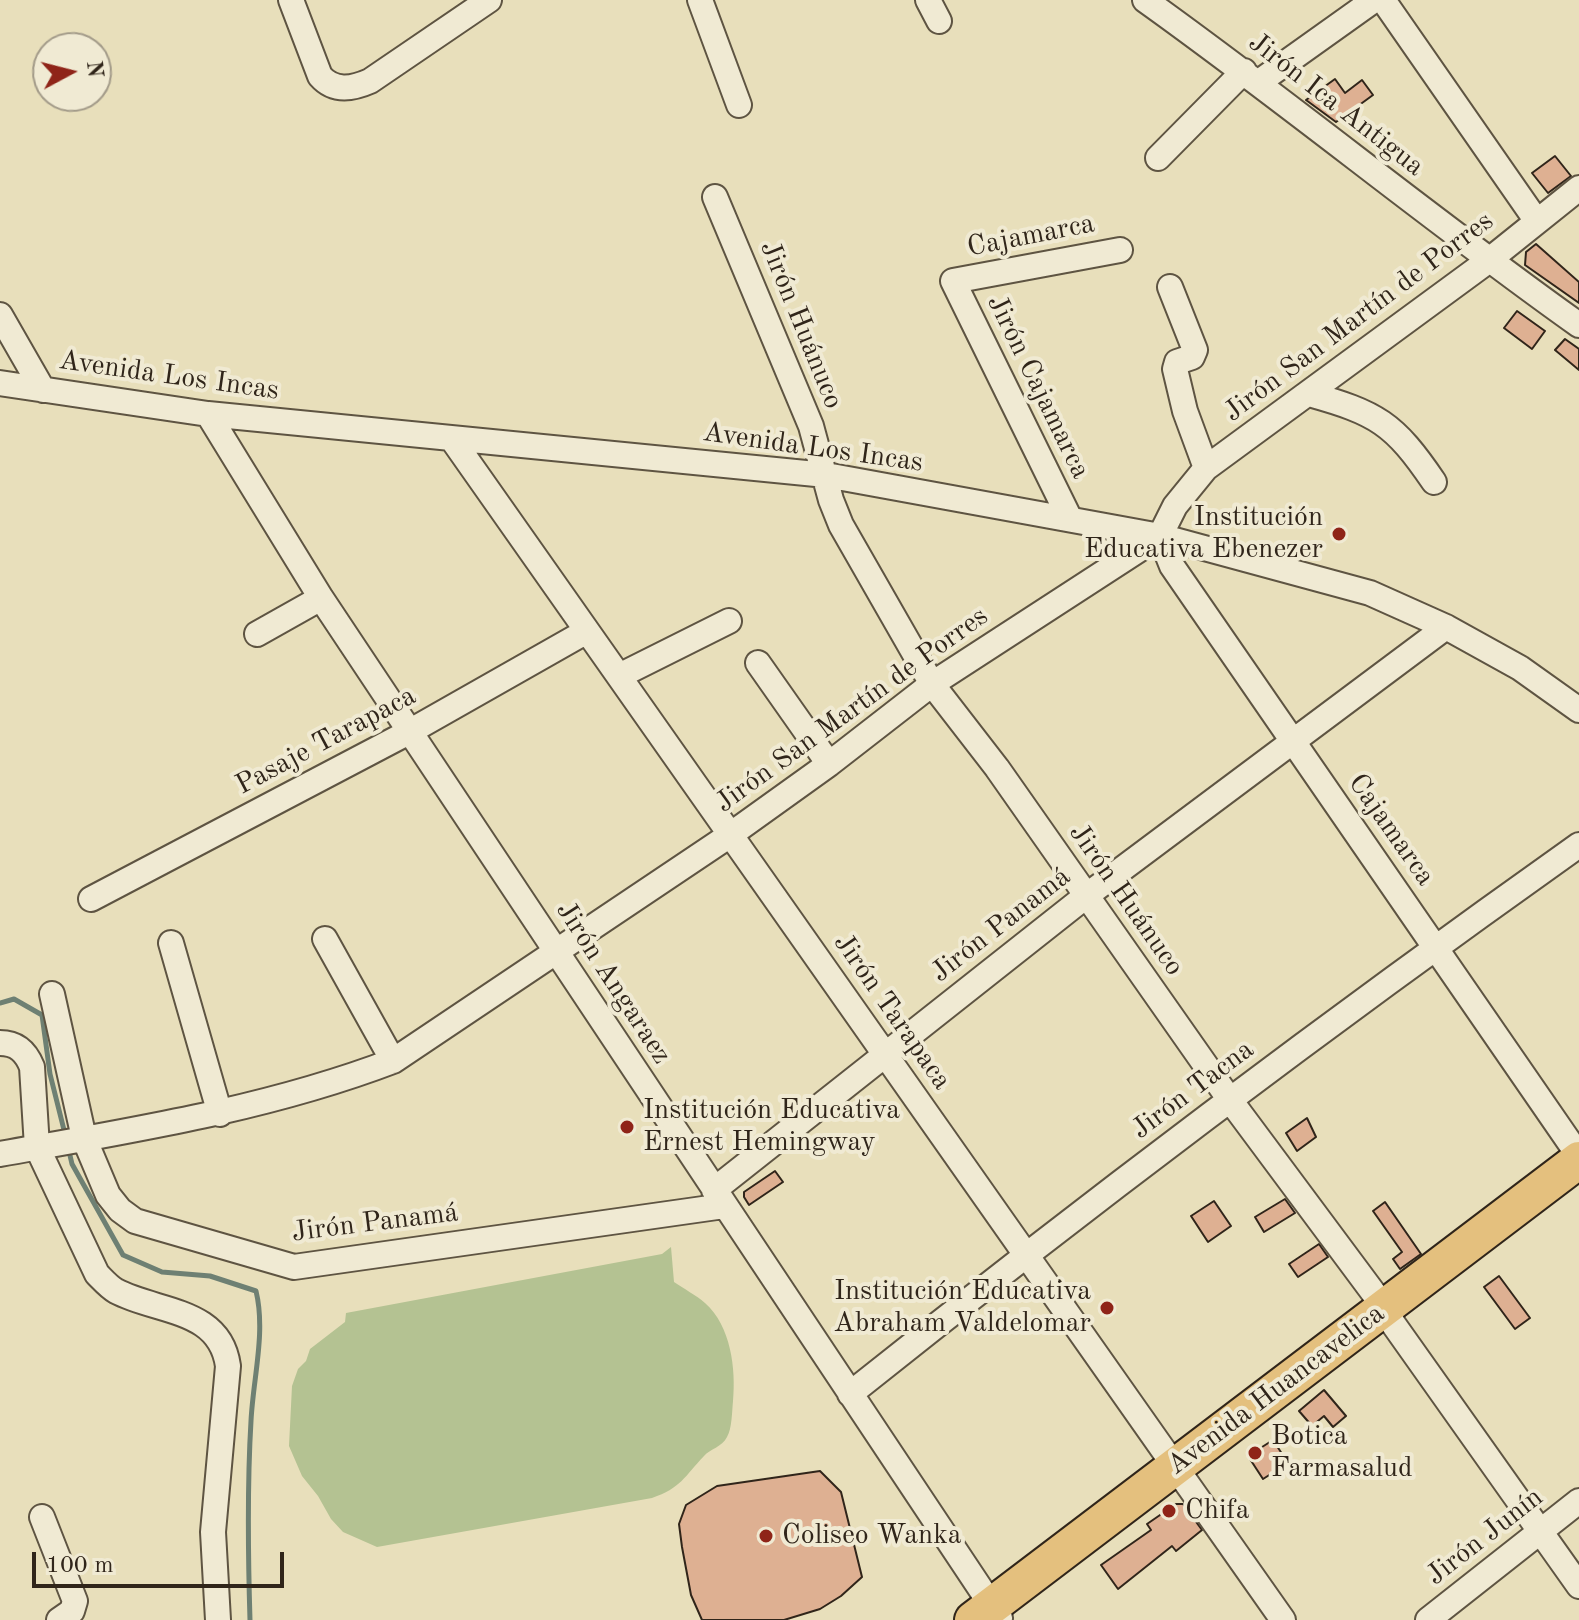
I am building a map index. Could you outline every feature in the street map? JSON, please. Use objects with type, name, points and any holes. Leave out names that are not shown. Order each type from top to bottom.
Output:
[{"type":"highway","name":"Avenida Huancavelica","points":[[993,1616],[1389,1316],[1579,1158]]},
{"type":"highway","name":"Avenida Huancavelica","points":[[1389,1316],[1579,1185]]},
{"type":"street","points":[[291,0],[320,76],[328,85],[340,88],[356,87],[370,81],[489,0]]},
{"type":"street","points":[[700,0],[739,105]]},
{"type":"street","name":"Jirón Ica Antigua","points":[[1145,0],[1252,76],[1488,261],[1579,325]]},
{"type":"street","points":[[1158,158],[1252,76],[1374,0]]},
{"type":"street","points":[[1383,0],[1536,220]]},
{"type":"street","name":"Jirón San Martín de Porres","points":[[0,1154],[220,1114],[393,1061],[730,835],[829,764],[932,684],[1160,536],[1175,506],[1206,468],[1488,261],[1579,188]]},
{"type":"street","name":"Jirón Huánuco","points":[[715,197],[811,426],[841,525],[932,684],[997,768],[1230,1100],[1389,1316],[1579,1586]]},
{"type":"street","name":"Cajamarca","points":[[953,281],[1120,250]]},
{"type":"street","name":"Jirón Cajamarca","points":[[953,281],[1070,519]]},
{"type":"street","points":[[1170,287],[1195,350],[1192,357],[1177,362],[1175,369],[1185,411],[1206,468]]},
{"type":"street","points":[[0,315],[43,390]]},
{"type":"street","name":"Avenida Los Incas","points":[[0,383],[208,414],[826,475],[1160,536],[1370,593],[1446,627],[1520,668],[1579,710]]},
{"type":"street","points":[[1309,394],[1354,406],[1379,419],[1408,444],[1434,482]]},
{"type":"street","name":"Jirón Angaraez","points":[[208,414],[321,598],[850,1394],[993,1616]]},
{"type":"street","name":"Jirón Tarapaca","points":[[452,439],[1283,1620]]},
{"type":"street","name":"Cajamarca","points":[[1160,536],[1172,566],[1437,946],[1579,1158]]},
{"type":"street","points":[[257,634],[321,598]]},
{"type":"street","points":[[619,676],[729,621]]},
{"type":"street","name":"Jirón Panamá","points":[[52,994],[82,1139],[108,1195],[120,1210],[135,1221],[294,1267],[719,1198],[885,1054],[1086,896],[1446,627]]},
{"type":"street","name":"Pasaje Tarapaca","points":[[91,899],[409,732],[587,631]]},
{"type":"street","points":[[758,663],[829,764]]},
{"type":"street","name":"Jirón Tacna","points":[[850,1394],[1026,1253],[1437,946],[1579,845]]},
{"type":"street","points":[[325,939],[393,1061]]},
{"type":"street","points":[[171,943],[220,1114]]},
{"type":"street","points":[[0,1043],[10,1043],[23,1051],[32,1067],[41,1146],[97,1274],[114,1290],[210,1327],[226,1350],[228,1366],[213,1532],[218,1620]]},
{"type":"street","name":"Jirón Junín","points":[[1428,1620],[1579,1501]]},
{"type":"street","points":[[42,1517],[75,1601],[72,1611],[59,1620]]},
{"type":"green space","points":[[671,1247],[674,1282],[714,1313],[726,1336],[734,1375],[732,1420],[727,1437],[676,1486],[652,1498],[377,1547],[343,1532],[331,1519],[302,1476],[289,1446],[292,1386],[310,1349],[345,1322],[346,1313],[662,1254]]},
{"type":"building","points":[[1335,79],[1345,93],[1362,80],[1373,95],[1336,122],[1306,100]]},
{"type":"building","points":[[1555,156],[1571,176],[1548,193],[1532,173]]},
{"type":"building","points":[[1536,244],[1579,282],[1579,303],[1525,265],[1526,252]]},
{"type":"building","points":[[1517,311],[1545,331],[1532,349],[1504,328]]},
{"type":"building","points":[[1565,339],[1579,349],[1579,370],[1555,350]]},
{"type":"building","points":[[1307,1118],[1316,1137],[1297,1151],[1286,1133]]},
{"type":"building","points":[[775,1171],[783,1182],[749,1205],[744,1192]]},
{"type":"building","points":[[1285,1199],[1295,1213],[1264,1232],[1255,1217]]},
{"type":"building","points":[[1214,1201],[1231,1226],[1208,1242],[1191,1216]]},
{"type":"building","points":[[1385,1202],[1421,1254],[1400,1269],[1393,1259],[1402,1252],[1373,1211]]},
{"type":"building","points":[[1319,1244],[1328,1257],[1298,1277],[1289,1264]]},
{"type":"building","points":[[1499,1276],[1530,1318],[1515,1329],[1484,1287]]},
{"type":"building","points":[[1324,1390],[1346,1416],[1333,1427],[1324,1416],[1312,1426],[1299,1411]]},
{"type":"building","points":[[1273,1440],[1288,1463],[1263,1479],[1248,1456]]},
{"type":"building","name":"Coliseo Wanka","points":[[820,1471],[841,1492],[862,1577],[820,1609],[784,1620],[702,1620],[691,1595],[682,1547],[679,1524],[686,1505],[717,1486]]},
{"type":"building","points":[[1176,1504],[1183,1504],[1202,1530],[1176,1551],[1172,1546],[1118,1589],[1101,1565],[1151,1530],[1147,1524]]},
{"type":"waterway","points":[[0,1003],[14,999],[42,1015],[50,1074],[65,1134]]},
{"type":"waterway","points":[[68,1147],[72,1164],[123,1255],[162,1272],[210,1276],[256,1291],[260,1323],[249,1471],[250,1620]]},
{"type":"place","name":"Institución Educativa Ebenezer","points":[[1339,534]]},
{"type":"place","name":"Institución Educativa Ernest Hemingway","points":[[627,1127]]},
{"type":"place","name":"Institución Educativa Abraham Valdelomar","points":[[1107,1308]]},
{"type":"place","name":"Botica Farmasalud","points":[[1255,1453]]},
{"type":"place","name":"Chifa","points":[[1169,1511]]},
{"type":"place","name":"Coliseo Wanka","points":[[766,1536]]}]
